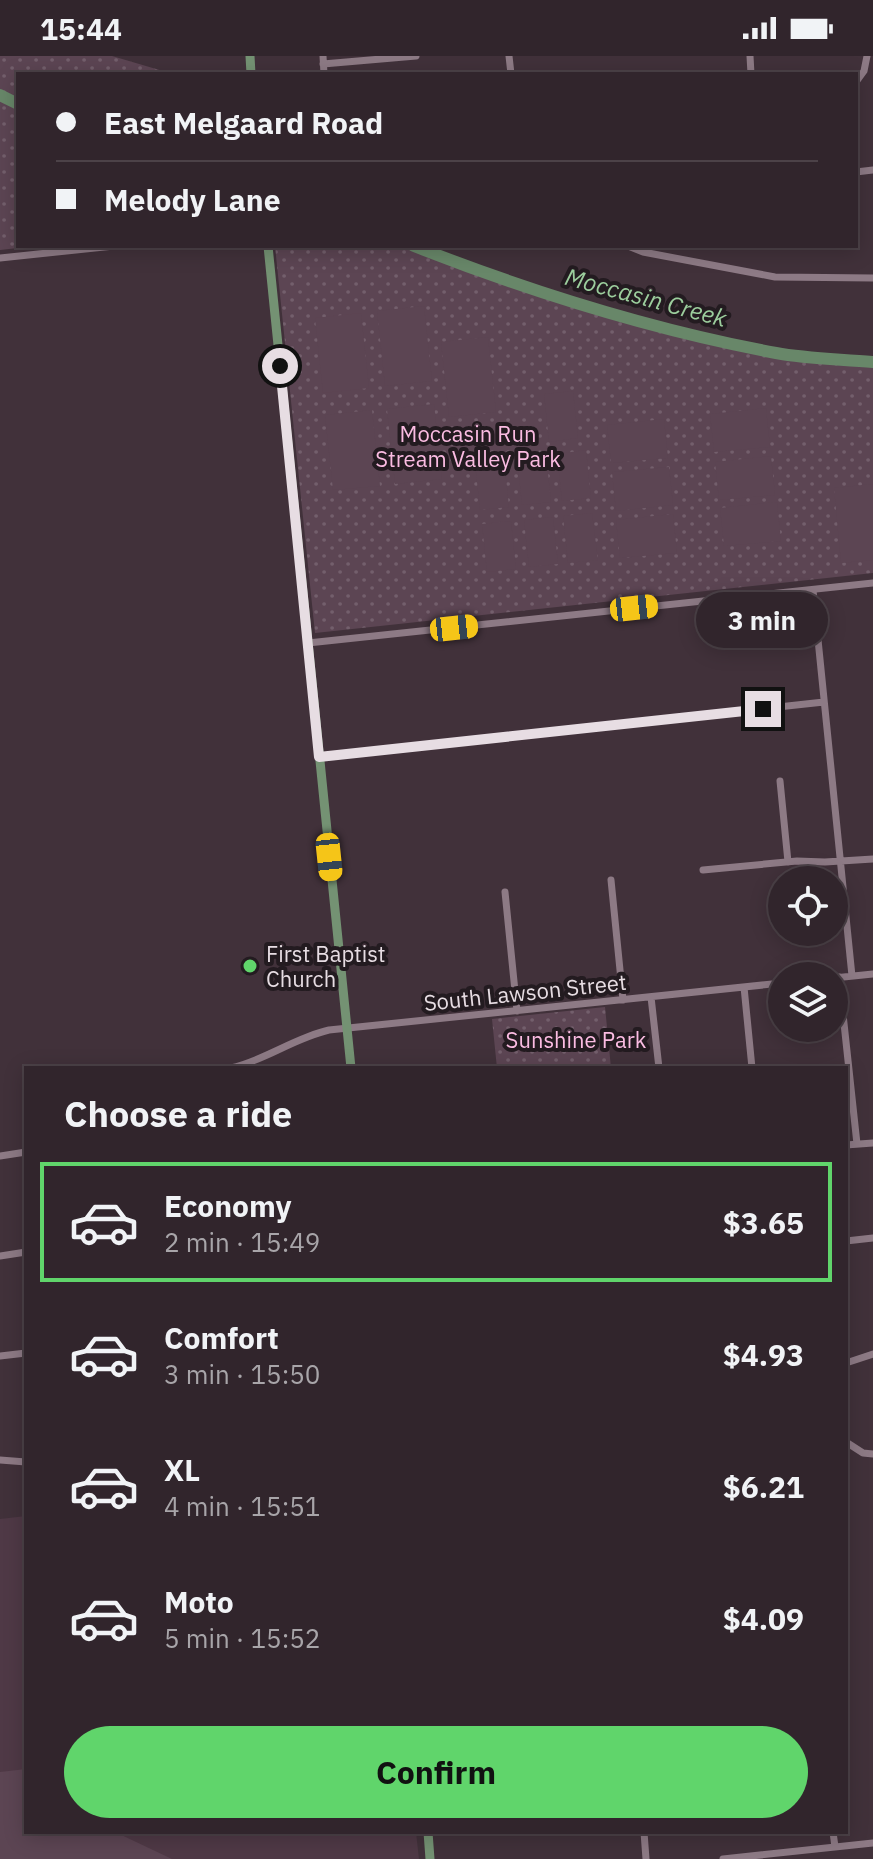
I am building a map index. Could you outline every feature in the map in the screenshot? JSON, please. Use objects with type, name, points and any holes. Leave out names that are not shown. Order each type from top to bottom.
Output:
[{"type":"main road","points":[[268,248],[351,1066]]},
{"type":"main road","points":[[428,1834],[430,1859]]},
{"type":"street","points":[[323,60],[416,56]]},
{"type":"street","points":[[858,79],[864,71],[867,56]]},
{"type":"street","points":[[0,258],[95,248]]},
{"type":"street","points":[[633,248],[775,277],[873,278]]},
{"type":"street","points":[[308,643],[873,583]]},
{"type":"street","points":[[813,590],[852,976]]},
{"type":"street","points":[[319,757],[824,702]]},
{"type":"street","points":[[780,781],[788,862]]},
{"type":"street","points":[[703,870],[788,862],[873,859]]},
{"type":"street","points":[[611,880],[623,1000]]},
{"type":"street","points":[[505,892],[517,1011]]},
{"type":"street","points":[[848,977],[873,974]]},
{"type":"street","name":"South Lawson Street","points":[[237,1066],[315,1033],[347,1028],[768,984]]},
{"type":"street","points":[[744,987],[752,1066]]},
{"type":"street","points":[[651,997],[659,1066]]},
{"type":"street","points":[[845,1042],[848,1066]]},
{"type":"street","points":[[261,1058],[264,1066]]},
{"type":"street","points":[[848,1069],[857,1144]]},
{"type":"street","points":[[848,1145],[873,1143]]},
{"type":"street","points":[[0,1156],[24,1152]]},
{"type":"street","points":[[848,1241],[873,1238]]},
{"type":"street","points":[[0,1256],[24,1252]]},
{"type":"street","points":[[0,1356],[24,1353]]},
{"type":"street","points":[[848,1362],[873,1354]]},
{"type":"street","points":[[848,1443],[863,1453],[873,1454]]},
{"type":"street","points":[[0,1460],[24,1462]]},
{"type":"street","points":[[644,1834],[646,1859]]},
{"type":"street","points":[[833,1834],[835,1847]]},
{"type":"street","points":[[723,1859],[873,1843]]},
{"type":"shaded area","points":[[24,1516],[24,1834],[416,1834],[419,1859],[0,1859],[0,1519]]},
{"type":"green space","points":[[0,56],[112,56],[166,72],[16,72],[18,248],[0,250]]},
{"type":"green space","name":"Moccasin Run Stream Valley Park","points":[[275,248],[420,248],[576,303],[670,328],[778,353],[873,362],[873,573],[315,633]]},
{"type":"green space","points":[[424,306],[432,381],[385,386],[377,311]]},
{"type":"green space","points":[[361,313],[369,388],[323,393],[315,318]]},
{"type":"green space","points":[[488,337],[496,412],[449,417],[441,342]]},
{"type":"green space","points":[[573,391],[578,438],[549,442],[544,394]]},
{"type":"green space","points":[[434,404],[442,479],[395,484],[387,409]]},
{"type":"green space","points":[[766,408],[770,447],[714,452],[710,414]]},
{"type":"green space","points":[[372,410],[380,486],[333,490],[325,415]]},
{"type":"green space","points":[[664,419],[668,458],[611,463],[607,425]]},
{"type":"green space","points":[[586,450],[591,498],[562,501],[557,454]]},
{"type":"green space","points":[[546,455],[551,502],[522,505],[517,458]]},
{"type":"green space","points":[[771,456],[775,495],[719,500],[715,462]]},
{"type":"green space","points":[[504,460],[509,507],[480,510],[475,463]]},
{"type":"green space","points":[[669,467],[673,505],[616,511],[612,472]]},
{"type":"green space","points":[[873,484],[873,560],[841,563],[834,488]]},
{"type":"green space","points":[[777,502],[781,541],[724,546],[720,508]]},
{"type":"green space","points":[[592,513],[598,560],[568,563],[563,516]]},
{"type":"green space","points":[[673,514],[677,553],[620,558],[616,520]]},
{"type":"green space","points":[[553,517],[558,564],[529,567],[524,520]]},
{"type":"green space","points":[[511,521],[516,569],[487,572],[482,524]]},
{"type":"green space","name":"Sunshine Park","points":[[605,1007],[611,1066],[497,1066],[492,1019]]},
{"type":"green space","points":[[24,1769],[24,1834],[119,1834],[172,1859],[0,1859],[0,1772]]},
{"type":"waterway","name":"Moccasin Creek","points":[[0,95],[16,103]]},
{"type":"waterway","name":"Moccasin Creek","points":[[419,248],[548,294],[684,333],[788,355],[873,362]]},
{"type":"place","name":"First Baptist Church","points":[[250,966]]},
{"type":"route","points":[[280,366],[319,757],[763,709]]}]
